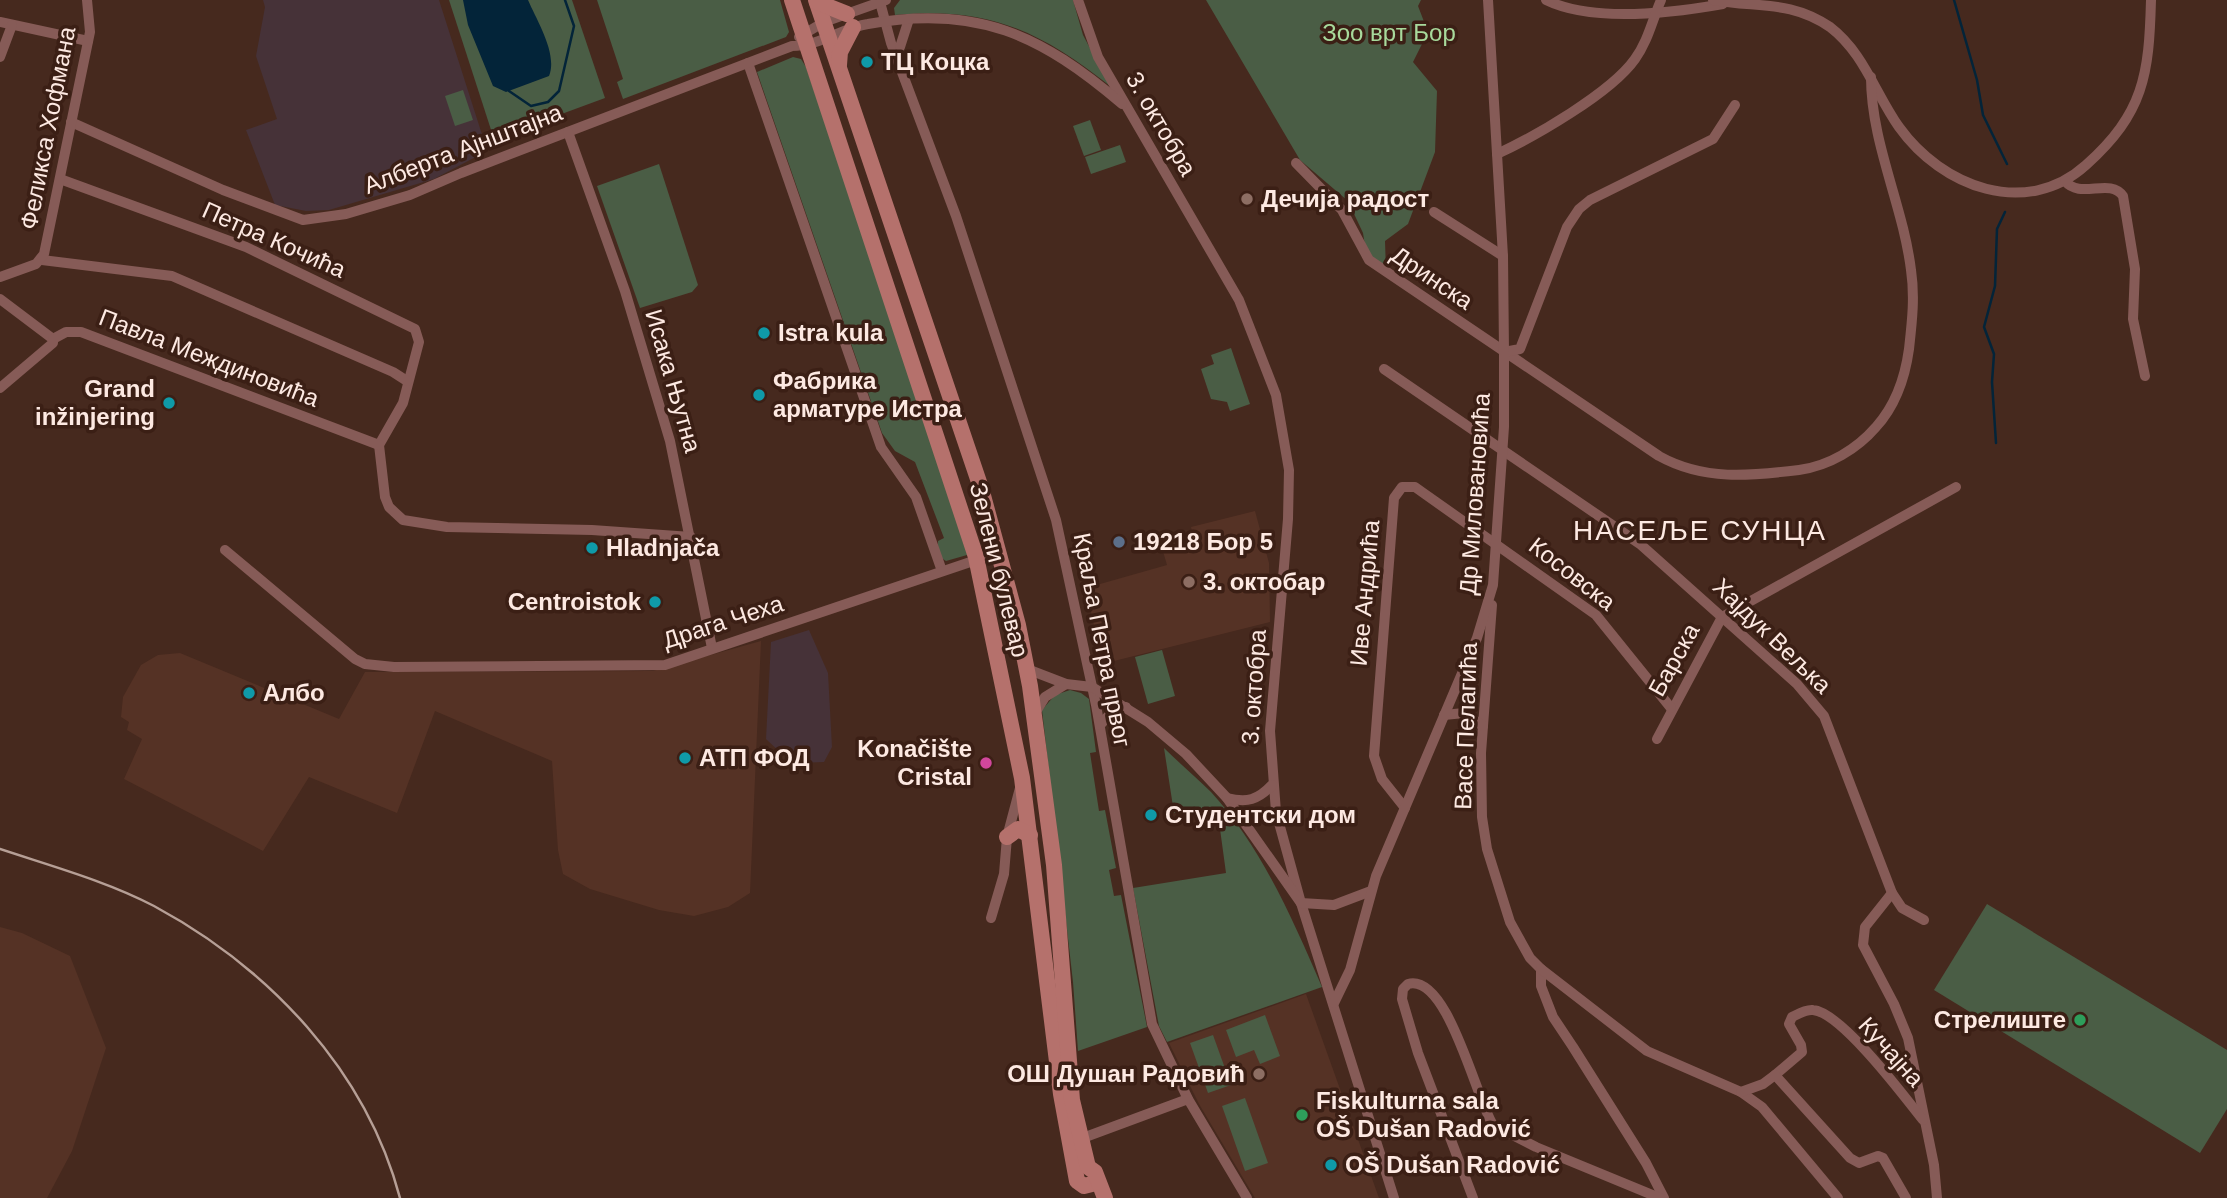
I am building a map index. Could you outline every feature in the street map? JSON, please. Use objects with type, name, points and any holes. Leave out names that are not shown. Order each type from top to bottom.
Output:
[{"type":"street","name":"Феликса Хофмана","points":[[0,276],[42,260],[88,41],[91,22],[87,0]]},
{"type":"street","name":"Зелени булевар","points":[[792,0],[800,41],[976,557],[1022,778],[1061,1094],[1087,1185],[1105,1198]]},
{"type":"street","name":"3. октобра","points":[[1078,0],[1098,57],[1238,300],[1267,368],[1281,415],[1289,470],[1288,519],[1270,731],[1272,785],[1282,839],[1394,1198]]},
{"type":"street","name":"Др Миловановића","points":[[1334,1003],[1350,970],[1371,891],[1477,638],[1493,585],[1503,449],[1504,352],[1503,256],[1488,0]]},
{"type":"street","points":[[1546,0],[1586,12],[1659,5],[1769,3],[1811,15],[1848,42],[1906,136],[1927,157],[1954,176],[1990,192],[2007,194],[2029,194],[2066,181],[2110,143],[2135,107],[2143,88],[2149,59],[2151,0]]},
{"type":"street","points":[[1713,0],[1728,3]]},
{"type":"street","points":[[817,1],[850,21],[887,22],[909,19],[979,22],[1034,41],[1066,58],[1127,108]]},
{"type":"street","name":"Зелени булевар","points":[[817,1],[1000,552],[1027,669],[1058,897],[1071,1086],[1087,1185]]},
{"type":"street","points":[[839,67],[840,52],[850,21],[883,1]]},
{"type":"street","name":"Краља Петра првог","points":[[883,1],[891,43],[968,252],[1052,508],[1100,725],[1148,1010],[1157,1038],[1188,1099],[1247,1198]]},
{"type":"street","points":[[1497,154],[1531,137],[1616,79],[1636,58],[1659,5]]},
{"type":"street","points":[[900,47],[909,19]]},
{"type":"street","name":"Алберта Ајнштајна","points":[[71,121],[223,190],[303,220],[346,214],[410,195],[850,21]]},
{"type":"street","points":[[0,22],[88,41]]},
{"type":"street","name":"Краља Петра првог","points":[[887,22],[894,28],[910,77],[909,86]]},
{"type":"street","points":[[0,57],[12,24]]},
{"type":"street","points":[[748,63],[881,447],[916,497],[942,571]]},
{"type":"street","name":"Дринска","points":[[1296,163],[1342,210],[1368,260],[1659,456],[1697,472],[1742,475],[1806,469],[1834,459],[1858,444],[1882,420],[1898,395],[1908,357],[1913,306],[1911,268],[1875,116],[1871,77]]},
{"type":"street","points":[[1504,352],[1520,349],[1567,227],[1579,209],[1630,177],[1713,138],[1735,105]]},
{"type":"street","name":"Исака Њутна","points":[[568,132],[633,316],[670,441],[712,648]]},
{"type":"street","name":"Петра Кочића","points":[[60,179],[246,247],[415,330],[419,342],[399,413],[379,445]]},
{"type":"street","points":[[2066,181],[2076,189],[2114,189],[2123,196],[2135,270],[2133,319],[2145,376]]},
{"type":"street","points":[[1434,212],[1503,256]]},
{"type":"street","points":[[42,260],[172,276],[393,372],[407,381]]},
{"type":"street","points":[[0,299],[53,339],[53,343],[0,388]]},
{"type":"street","name":"Павла Междиновића","points":[[53,339],[66,332],[81,332],[379,445]]},
{"type":"street","name":"Хајдук Вељка","points":[[1384,369],[1640,544],[1797,684],[1824,716],[1892,893],[1902,908],[1924,920]]},
{"type":"street","points":[[379,445],[385,498],[396,514],[410,523],[447,527],[593,530],[691,537]]},
{"type":"street","name":"Иве Андрића","points":[[1405,808],[1382,779],[1374,756],[1395,494],[1402,487],[1415,487],[1496,544]]},
{"type":"street","name":"Барска","points":[[1657,739],[1671,708],[1722,617],[1956,487]]},
{"type":"street","name":"Косовска","points":[[1496,544],[1595,615],[1671,708]]},
{"type":"street","name":"Драга Чеха","points":[[225,550],[365,664],[394,667],[666,665],[976,557],[1000,552]]},
{"type":"street","name":"Васе Пелагића","points":[[1493,585],[1481,787],[1487,849],[1510,922],[1520,943],[1541,970],[1541,986],[1561,1034],[1573,1047],[1646,1163],[1662,1198]]},
{"type":"street","points":[[1027,669],[1066,684],[1092,687],[1126,707],[1186,754],[1227,798],[1301,903],[1334,905],[1371,891]]},
{"type":"street","points":[[1035,713],[1045,697],[1066,684]]},
{"type":"street","points":[[1100,725],[1111,713],[1126,707]]},
{"type":"street","points":[[1444,715],[1464,713],[1483,726]]},
{"type":"street","points":[[991,918],[1004,874],[1007,837],[1022,778]]},
{"type":"street","points":[[1227,798],[1247,801],[1258,798],[1272,785]]},
{"type":"street","points":[[1007,837],[1018,829],[1030,835]]},
{"type":"street","points":[[1892,893],[1865,927],[1863,944],[1908,1038],[1924,1122]]},
{"type":"street","points":[[1541,970],[1660,1059],[1741,1092],[1762,1107],[1838,1198]]},
{"type":"street","points":[[1473,1198],[1418,1053],[1402,999],[1403,989],[1408,984],[1418,984],[1439,1000],[1447,1011],[1493,1125],[1536,1147],[1662,1198]]},
{"type":"street","name":"Кучајна","points":[[1775,1075],[1800,1055],[1801,1045],[1788,1024],[1792,1017],[1811,1009],[1830,1016],[1885,1073],[1924,1122],[1934,1165],[1937,1198]]},
{"type":"street","points":[[1741,1092],[1763,1084],[1775,1075],[1850,1158],[1859,1163],[1878,1156],[1883,1158],[1906,1198]]},
{"type":"street","points":[[1080,1139],[1188,1099]]},
{"type":"shaded area","points":[[263,0],[439,0],[486,147],[485,152],[434,179],[329,210],[306,211],[275,205],[246,130],[277,119],[256,56],[265,7]]},
{"type":"shaded area","name":"3. октобар","points":[[1255,511],[1269,563],[1270,622],[1102,664],[1086,588],[1167,565],[1162,548],[1194,540],[1191,527]]},
{"type":"shaded area","points":[[809,630],[828,673],[832,747],[824,762],[798,763],[782,754],[766,739],[771,642]]},
{"type":"shaded area","points":[[761,641],[750,893],[728,907],[694,916],[659,910],[590,889],[563,874],[558,850],[552,761],[435,711],[397,813],[309,777],[263,851],[124,779],[142,739],[127,730],[129,722],[121,717],[123,697],[141,665],[158,655],[180,653],[339,719],[365,672],[653,671]]},
{"type":"shaded area","points":[[0,927],[22,933],[70,956],[106,1048],[72,1151],[47,1198],[0,1198]]},
{"type":"shaded area","name":"ОШ Душан Радовић","points":[[1306,994],[1379,1198],[1255,1198],[1199,1104],[1169,1043]]},
{"type":"green space","points":[[449,0],[572,0],[605,98],[494,139]]},
{"type":"green space","points":[[597,0],[780,0],[789,32],[786,37],[623,99],[617,82],[623,79]]},
{"type":"green space","points":[[900,0],[1073,0],[1083,35],[1110,86],[1059,50],[1010,26],[957,14],[895,15],[894,8]]},
{"type":"green space","name":"Зоо врт Бор","points":[[1206,0],[1421,0],[1418,6],[1428,32],[1413,62],[1437,91],[1435,152],[1408,224],[1385,241],[1386,271],[1366,252],[1363,233],[1348,201],[1300,160]]},
{"type":"green space","points":[[793,57],[801,59],[806,67],[969,544],[967,555],[946,561],[941,557],[938,541],[944,538],[915,462],[895,451],[882,433],[757,72]]},
{"type":"green space","points":[[463,90],[473,120],[455,126],[445,96]]},
{"type":"green space","points":[[1090,120],[1101,150],[1084,156],[1073,126]]},
{"type":"green space","points":[[1120,145],[1126,162],[1091,174],[1085,157]]},
{"type":"green space","points":[[659,164],[698,285],[692,292],[640,308],[597,186]]},
{"type":"green space","points":[[1231,348],[1250,404],[1230,411],[1227,402],[1211,399],[1201,369],[1214,364],[1211,355]]},
{"type":"green space","points":[[1162,650],[1175,696],[1148,704],[1135,657]]},
{"type":"green space","points":[[1070,690],[1089,699],[1096,752],[1090,753],[1099,811],[1105,810],[1116,868],[1109,870],[1114,896],[1121,895],[1147,1027],[1078,1051],[1073,982],[1042,710],[1055,695]]},
{"type":"green space","points":[[1164,748],[1211,792],[1245,836],[1287,910],[1322,987],[1167,1042],[1159,1026],[1133,888],[1226,873],[1217,807],[1174,813]]},
{"type":"green space","name":"Стрелиште","points":[[1987,904],[2227,1050],[2227,1109],[2200,1153],[1934,990]]},
{"type":"green space","points":[[1265,1015],[1280,1056],[1260,1064],[1254,1050],[1236,1057],[1226,1030]]},
{"type":"green space","points":[[1213,1035],[1231,1085],[1208,1093],[1190,1043]]},
{"type":"green space","points":[[1245,1098],[1268,1163],[1245,1171],[1222,1106]]},
{"type":"water","points":[[463,0],[528,0],[549,48],[549,76],[506,92],[493,86],[468,25]]},
{"type":"waterway","points":[[509,91],[531,106],[548,102],[559,91],[574,26],[565,0]]},
{"type":"waterway","points":[[1954,0],[1977,80],[1983,115],[2007,164]]},
{"type":"waterway","points":[[1996,443],[1992,382],[1994,354],[1984,327],[1995,286],[1997,229],[2005,212]]},
{"type":"railway","points":[[0,849],[98,881],[154,906],[196,931],[236,960],[273,992],[307,1027],[338,1066],[363,1107],[384,1151],[400,1198]]},
{"type":"place","name":"ТЦ Коцка","points":[[867,62]]},
{"type":"place","name":"Дечија радост","points":[[1247,199]]},
{"type":"place","name":"Istra kula","points":[[764,333]]},
{"type":"place","name":"Фабрика арматуре Истра","points":[[759,395]]},
{"type":"place","name":"Grand inžinjering","points":[[169,403]]},
{"type":"place","name":"19218 Бор 5","points":[[1119,542]]},
{"type":"place","name":"Hladnjača","points":[[592,548]]},
{"type":"place","name":"3. октобар","points":[[1189,582]]},
{"type":"place","name":"Centroistok","points":[[655,602]]},
{"type":"place","name":"Албо","points":[[249,693]]},
{"type":"place","name":"АТП ФОД","points":[[685,758]]},
{"type":"place","name":"Konačište Cristal","points":[[986,763]]},
{"type":"place","name":"Студентски дом","points":[[1151,815]]},
{"type":"place","name":"Стрелиште","points":[[2080,1020]]},
{"type":"place","name":"ОШ Душан Радовић","points":[[1259,1074]]},
{"type":"place","name":"Fiskulturna sala OŠ Dušan Radović","points":[[1302,1115]]},
{"type":"place","name":"OŠ Dušan Radović","points":[[1331,1165]]},
{"type":"district","name":"НАСЕЉЕ СУНЦА","points":[[1700,530]]}]
